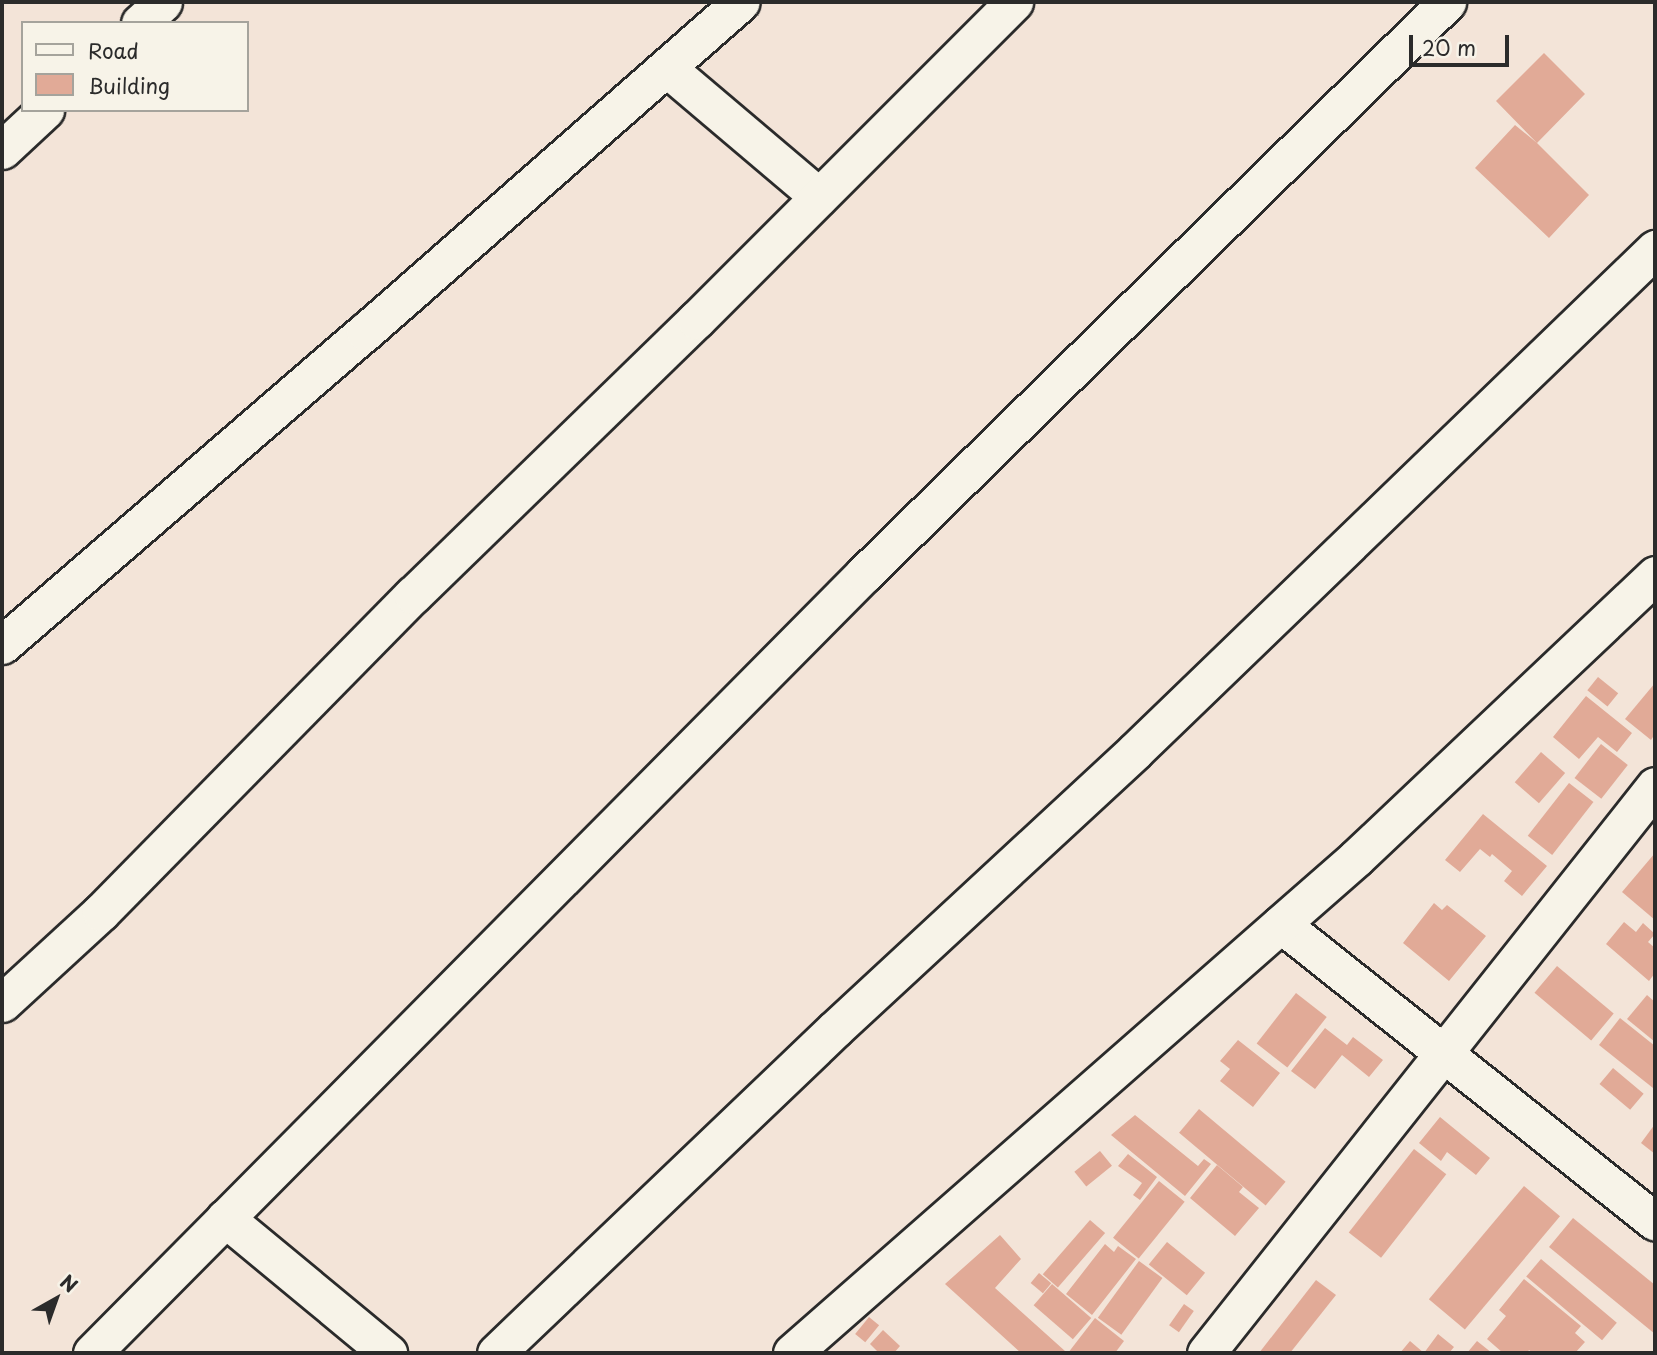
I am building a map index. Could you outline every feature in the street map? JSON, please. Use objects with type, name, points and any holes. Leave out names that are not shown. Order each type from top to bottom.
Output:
[{"type":"street","points":[[142,21],[163,2]]},
{"type":"street","points":[[2,645],[740,2]]},
{"type":"street","points":[[2,1003],[101,912],[413,595],[1014,2]]},
{"type":"street","points":[[92,1353],[864,574],[1447,2]]},
{"type":"street","points":[[667,68],[819,197]]},
{"type":"street","points":[[2,150],[43,112]]},
{"type":"street","points":[[496,1353],[835,1029],[1135,751],[1655,248]]},
{"type":"street","points":[[792,1353],[1356,858],[1655,575]]},
{"type":"street","points":[[1206,1353],[1655,786]]},
{"type":"street","points":[[1280,924],[1655,1222]]},
{"type":"street","points":[[225,1218],[388,1353]]},
{"type":"building","points":[[1544,53],[1585,94],[1537,143],[1496,101]]},
{"type":"building","points":[[1515,125],[1589,195],[1549,238],[1475,168]]},
{"type":"building","points":[[1598,677],[1618,693],[1608,707],[1587,690]]},
{"type":"building","points":[[1655,683],[1655,734],[1651,740],[1625,719]]},
{"type":"building","points":[[1586,696],[1632,733],[1617,752],[1598,737],[1579,759],[1553,737]]},
{"type":"building","points":[[1601,744],[1628,765],[1601,799],[1575,778]]},
{"type":"building","points":[[1541,752],[1565,773],[1539,803],[1515,782]]},
{"type":"building","points":[[1569,783],[1593,802],[1552,855],[1528,836]]},
{"type":"building","points":[[1483,814],[1547,866],[1522,896],[1504,881],[1512,871],[1492,854],[1490,857],[1480,849],[1460,872],[1445,860]]},
{"type":"building","points":[[1655,853],[1655,920],[1622,892]]},
{"type":"building","points":[[1434,903],[1442,910],[1447,905],[1486,936],[1449,981],[1403,943]]},
{"type":"building","points":[[1624,922],[1636,932],[1643,923],[1655,934],[1648,942],[1655,948],[1655,973],[1649,981],[1606,944]]},
{"type":"building","points":[[1557,966],[1614,1014],[1591,1040],[1535,993]]},
{"type":"building","points":[[1296,993],[1327,1017],[1287,1067],[1257,1043]]},
{"type":"building","points":[[1647,995],[1655,1002],[1655,1042],[1627,1019]]},
{"type":"building","points":[[1620,1018],[1655,1046],[1653,1088],[1599,1045]]},
{"type":"building","points":[[1325,1028],[1347,1045],[1353,1037],[1383,1060],[1369,1077],[1342,1055],[1315,1089],[1291,1071]]},
{"type":"building","points":[[1238,1040],[1280,1073],[1253,1107],[1220,1081],[1230,1069],[1220,1061]]},
{"type":"building","points":[[1613,1068],[1644,1094],[1630,1110],[1600,1084]]},
{"type":"building","points":[[1199,1109],[1286,1182],[1266,1205],[1179,1133]]},
{"type":"building","points":[[1135,1115],[1198,1166],[1204,1159],[1211,1164],[1185,1196],[1111,1135]]},
{"type":"building","points":[[1440,1117],[1490,1158],[1476,1175],[1447,1152],[1441,1161],[1419,1143]]},
{"type":"building","points":[[1655,1124],[1655,1154],[1641,1143]]},
{"type":"building","points":[[1414,1149],[1446,1174],[1381,1258],[1349,1233]]},
{"type":"building","points":[[1100,1151],[1112,1166],[1086,1187],[1074,1172]]},
{"type":"building","points":[[1128,1154],[1157,1177],[1140,1200],[1133,1195],[1142,1183],[1118,1166]]},
{"type":"building","points":[[1217,1165],[1243,1187],[1239,1192],[1259,1208],[1235,1236],[1190,1198]]},
{"type":"building","points":[[1159,1181],[1185,1202],[1139,1258],[1113,1238]]},
{"type":"building","points":[[1524,1186],[1560,1216],[1465,1330],[1429,1299]]},
{"type":"building","points":[[1573,1218],[1655,1285],[1655,1334],[1549,1247]]},
{"type":"building","points":[[1090,1220],[1105,1233],[1058,1287],[1043,1274]]},
{"type":"building","points":[[1000,1235],[1021,1259],[995,1288],[1065,1351],[1064,1353],[1021,1353],[945,1284]]},
{"type":"building","points":[[1167,1242],[1205,1273],[1187,1295],[1149,1265]]},
{"type":"building","points":[[1105,1244],[1114,1252],[1118,1246],[1136,1259],[1092,1315],[1066,1294]]},
{"type":"building","points":[[1541,1259],[1617,1323],[1602,1340],[1526,1277]]},
{"type":"building","points":[[1139,1261],[1162,1278],[1121,1335],[1098,1318]]},
{"type":"building","points":[[1039,1273],[1051,1283],[1043,1293],[1031,1283]]},
{"type":"building","points":[[1524,1279],[1581,1326],[1575,1333],[1585,1342],[1575,1353],[1533,1353],[1529,1350],[1527,1353],[1503,1353],[1487,1339],[1506,1316],[1499,1310]]},
{"type":"building","points":[[1316,1280],[1336,1295],[1290,1353],[1259,1353]]},
{"type":"building","points":[[1052,1284],[1091,1318],[1073,1339],[1034,1305]]},
{"type":"building","points":[[1184,1304],[1194,1311],[1179,1332],[1169,1325]]},
{"type":"building","points":[[869,1317],[879,1325],[865,1342],[855,1334]]},
{"type":"building","points":[[1095,1318],[1124,1341],[1115,1353],[1068,1353]]},
{"type":"building","points":[[883,1330],[900,1346],[894,1353],[879,1353],[870,1344]]},
{"type":"building","points":[[1438,1334],[1454,1347],[1449,1353],[1424,1353]]},
{"type":"building","points":[[1410,1341],[1424,1353],[1400,1353]]},
{"type":"building","points":[[1477,1341],[1492,1353],[1467,1353]]}]
